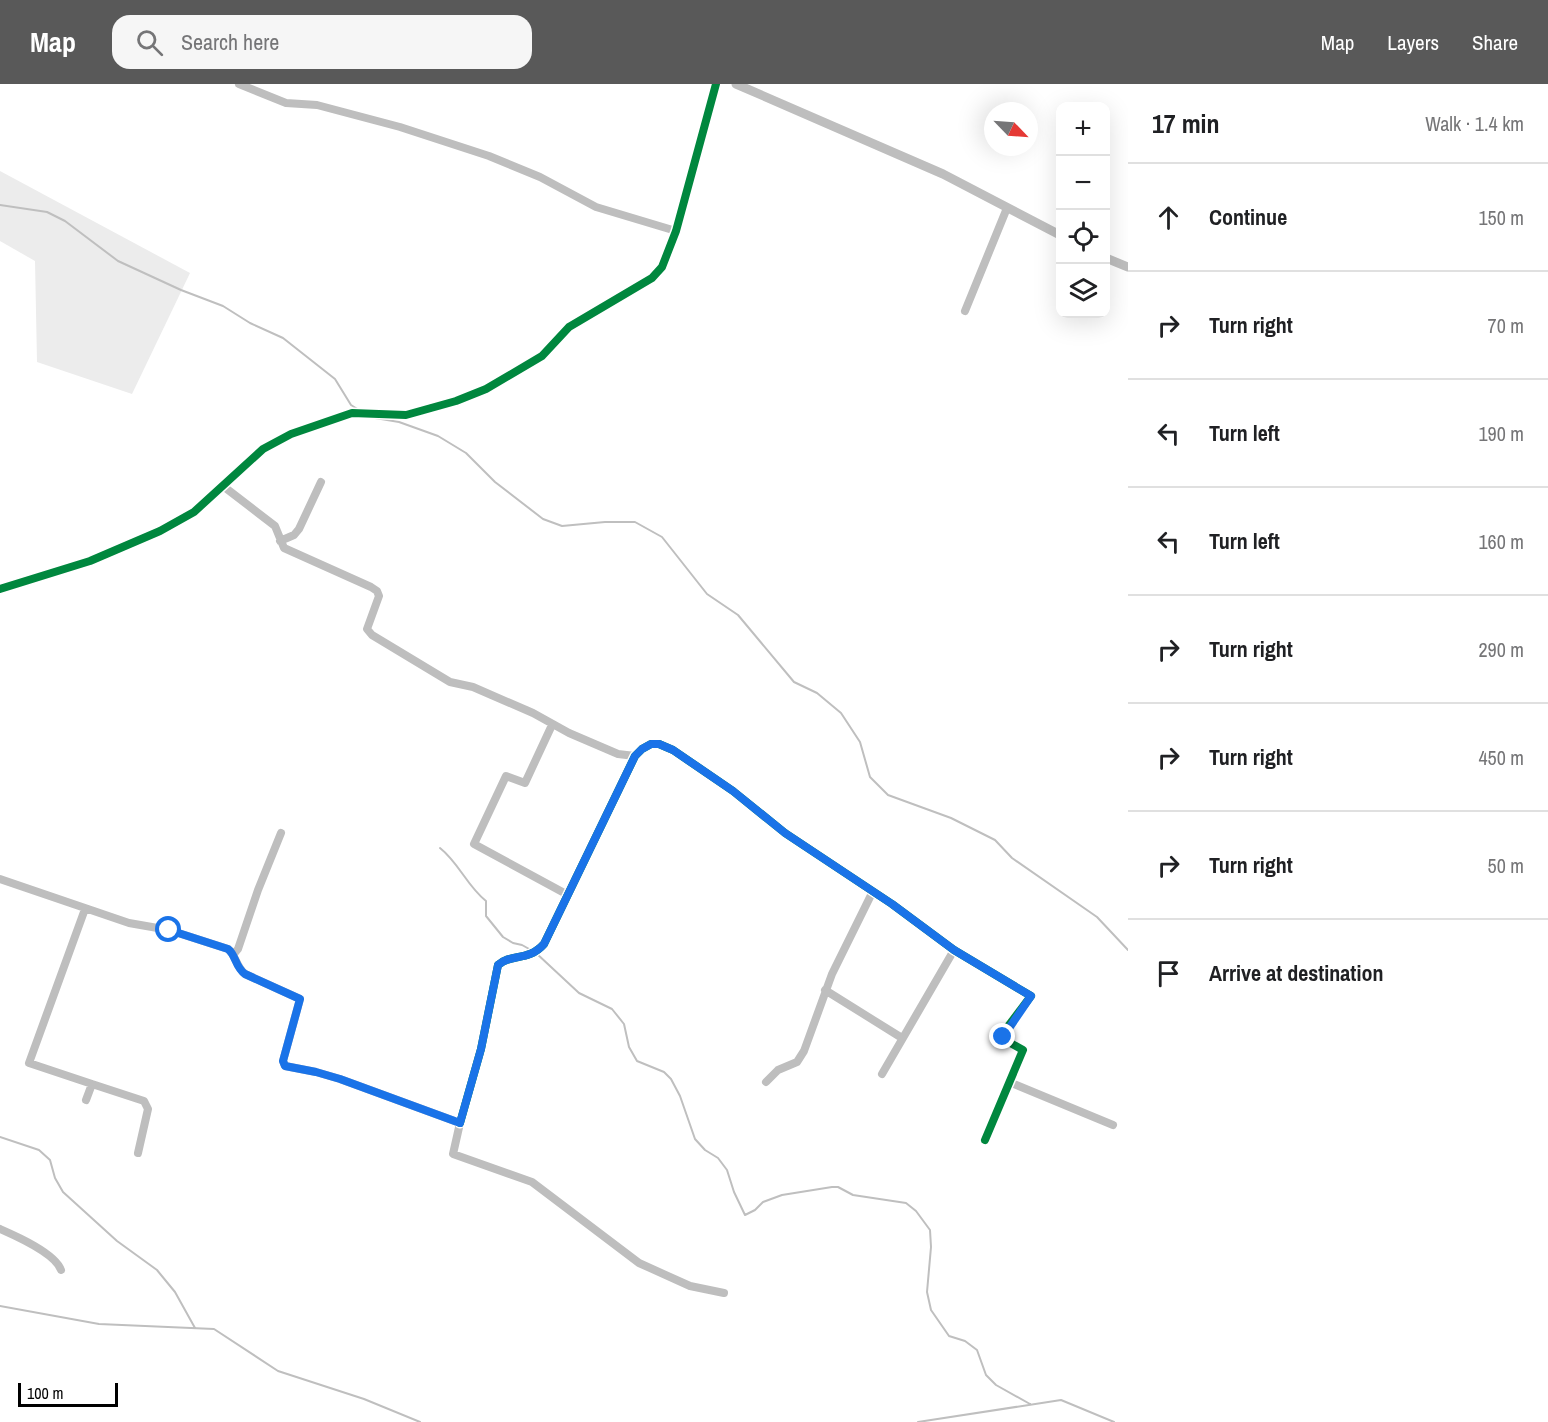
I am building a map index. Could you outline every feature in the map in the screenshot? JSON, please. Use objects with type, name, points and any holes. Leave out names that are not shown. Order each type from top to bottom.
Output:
[{"type":"street","points":[[239,84],[286,103],[317,105],[400,127],[477,152],[540,177],[596,207],[676,231]]},
{"type":"street","points":[[0,589],[90,561],[160,531],[194,512],[263,448],[291,434],[352,413],[406,415],[456,401],[486,389],[530,365],[542,356],[569,327],[652,278],[662,267],[676,231],[716,84]]},
{"type":"street","points":[[736,84],[943,174],[1056,233]]},
{"type":"street","points":[[965,310],[1007,208]]},
{"type":"street","points":[[1110,260],[1128,267]]},
{"type":"street","points":[[280,542],[294,535],[299,529],[321,482]]},
{"type":"street","points":[[223,486],[275,526],[282,546],[288,551],[377,591],[379,596],[368,629],[372,635],[450,682],[466,684],[481,690],[618,754],[635,756]]},
{"type":"street","points":[[552,725],[525,783],[506,776],[474,844],[568,895]]},
{"type":"street","points":[[724,1293],[690,1286],[639,1263],[532,1182],[453,1154],[481,1049],[495,971],[501,962],[526,957],[538,951],[544,944],[635,756],[642,749],[651,744],[659,744],[673,750],[733,791],[785,833],[873,891],[954,950],[1031,996],[1004,1033],[1005,1040],[1023,1050],[985,1140]]},
{"type":"street","points":[[233,955],[238,949],[281,833]]},
{"type":"street","points":[[0,879],[129,923],[169,930],[228,949],[238,968],[245,974],[300,999],[283,1061],[285,1066],[340,1079],[460,1123]]},
{"type":"street","points":[[766,1082],[778,1071],[797,1062],[804,1051],[812,1034],[814,1020],[825,990],[873,891]]},
{"type":"street","points":[[85,909],[29,1063],[144,1101],[148,1109],[138,1153]]},
{"type":"street","points":[[882,1074],[954,950]]},
{"type":"street","points":[[825,990],[902,1038]]},
{"type":"street","points":[[1009,1082],[1113,1125]]},
{"type":"street","points":[[86,1100],[92,1084]]},
{"type":"street","points":[[0,1229],[39,1250],[56,1262],[61,1270]]},
{"type":"shaded area","points":[[0,171],[190,273],[132,394],[37,362],[35,261],[0,241]]},
{"type":"waterway","points":[[0,205],[47,212],[65,221],[118,261],[181,290],[223,306],[250,323],[283,338],[335,379],[351,405],[359,410]]},
{"type":"waterway","points":[[375,418],[399,422],[438,436],[466,453],[495,482],[543,519],[562,526],[635,522],[662,537],[707,594],[738,615],[794,682],[817,693],[841,713],[860,742],[870,777],[888,795],[951,818],[995,840],[1012,858],[1097,917],[1128,950]]},
{"type":"waterway","points":[[440,848],[453,860],[473,888],[486,901],[486,916],[503,937],[531,950]]},
{"type":"waterway","points":[[536,953],[579,993],[612,1009],[624,1024],[629,1047],[637,1061],[664,1072],[671,1079],[680,1096],[695,1139],[705,1150],[718,1158],[727,1170],[745,1215],[755,1210],[763,1202],[782,1195],[832,1187],[838,1187],[853,1195],[906,1203],[916,1211],[930,1230],[931,1247],[927,1292],[931,1310],[949,1336],[965,1341],[977,1350],[986,1375],[996,1385],[1030,1404]]},
{"type":"waterway","points":[[0,1137],[39,1150],[50,1160],[55,1178],[63,1192],[117,1241],[157,1270],[175,1292],[195,1328]]},
{"type":"waterway","points":[[0,1306],[99,1324],[214,1329],[278,1371],[364,1399],[420,1422]]},
{"type":"waterway","points":[[918,1422],[1061,1400],[1114,1422]]},
{"type":"cycle path","points":[[0,589],[90,561],[160,531],[194,512],[263,449],[291,434],[352,413],[406,415],[456,401],[486,389],[542,356],[569,327],[652,278],[662,267],[676,231],[716,84]]},
{"type":"cycle path","points":[[460,1123],[481,1049],[498,965],[508,959],[532,953],[544,944],[635,756],[651,744],[659,744],[673,750],[733,791],[785,833],[892,904],[954,950],[1031,996],[1003,1033],[1005,1040],[1023,1050],[985,1140]]},
{"type":"route","points":[[169,930],[228,949],[240,971],[300,999],[283,1061],[285,1066],[340,1079],[460,1123],[481,1049],[498,965],[501,962],[526,957],[538,951],[544,944],[635,756],[651,744],[659,744],[673,750],[712,776],[785,833],[892,904],[954,950],[1031,996],[1003,1037]]}]
